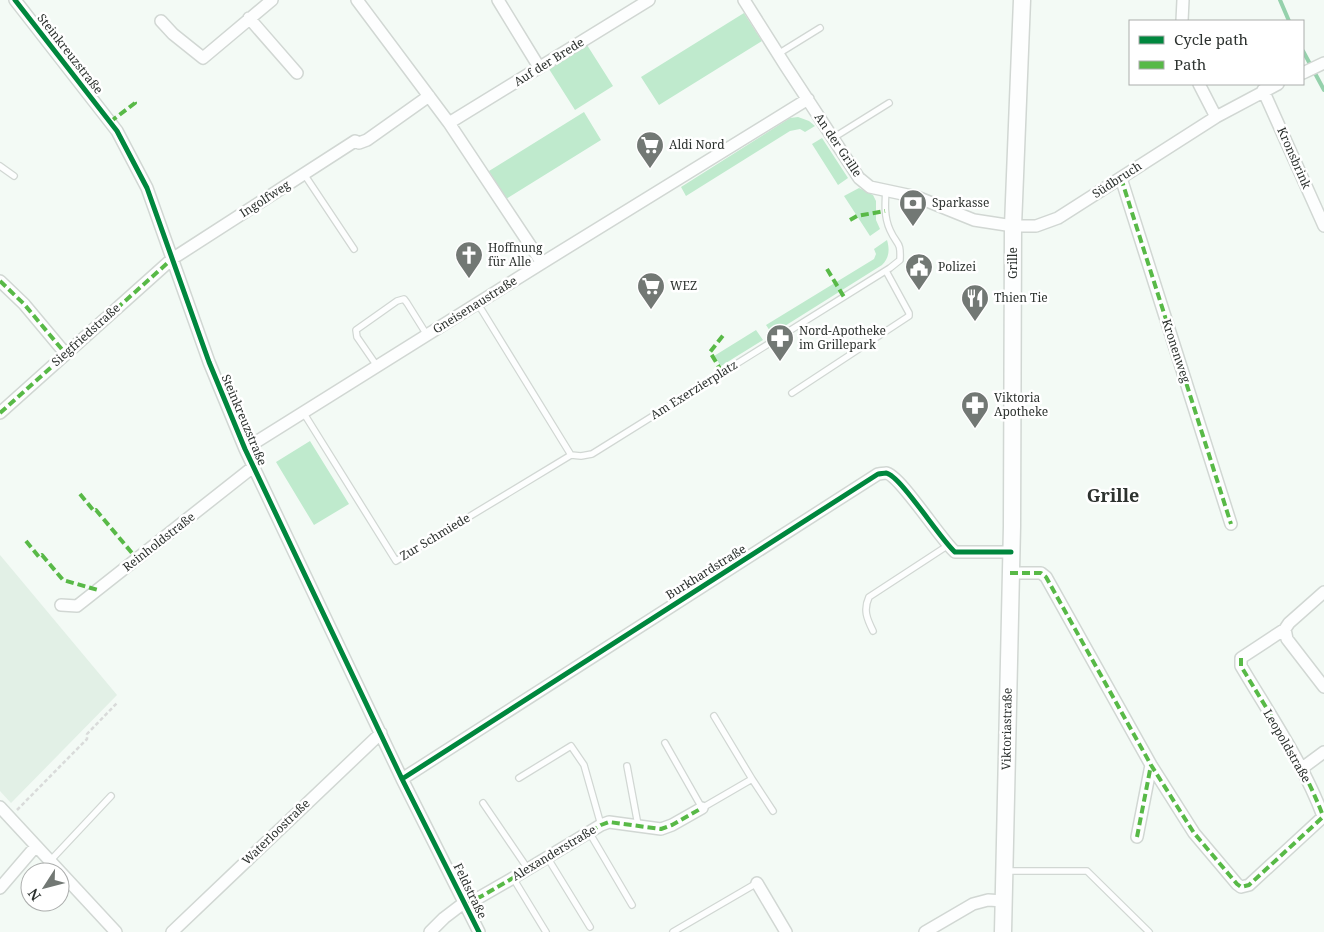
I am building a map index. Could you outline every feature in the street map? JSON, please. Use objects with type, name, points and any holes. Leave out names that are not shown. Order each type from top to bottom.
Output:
[{"type":"main road","name":"Grille","points":[[1012,526],[1013,226],[1022,0]]},
{"type":"main road","name":"Viktoriastraße","points":[[1003,932],[1012,526]]},
{"type":"street","name":"Steinkreuzstraße","points":[[14,0],[117,131],[147,188],[209,362],[245,449],[402,778],[443,859]]},
{"type":"street","points":[[161,21],[173,34],[203,58],[272,0]]},
{"type":"street","points":[[358,0],[448,123],[542,263]]},
{"type":"street","points":[[498,0],[539,67]]},
{"type":"street","name":"Auf der Brede","points":[[448,123],[649,0]]},
{"type":"street","name":"An der Grille","points":[[744,0],[859,178],[870,187],[917,197],[974,220],[1013,226]]},
{"type":"street","points":[[1182,20],[1183,0]]},
{"type":"street","points":[[249,18],[297,73]]},
{"type":"street","points":[[1304,73],[1324,64]]},
{"type":"street","points":[[1200,85],[1216,117]]},
{"type":"street","name":"Südbruch","points":[[1013,226],[1036,226],[1058,218],[1216,117],[1263,90],[1276,85]]},
{"type":"street","name":"Kronsbrink","points":[[1263,90],[1324,226]]},
{"type":"street","name":"Ingolfweg","points":[[172,259],[354,141],[359,143],[367,140],[429,96]]},
{"type":"street","name":"Gneisenaustraße","points":[[245,449],[808,99]]},
{"type":"street","name":"Kronenweg","points":[[1121,178],[1230,524]]},
{"type":"street","name":"Siegfriedstraße","points":[[0,413],[172,259]]},
{"type":"street","points":[[0,281],[24,304],[65,353]]},
{"type":"street","name":"Reinholdstraße","points":[[61,605],[77,606],[253,467]]},
{"type":"street","name":"Burkhardstraße","points":[[402,778],[878,474],[885,473],[892,476],[918,506],[947,546]]},
{"type":"street","points":[[947,546],[954,552],[1011,552]]},
{"type":"street","name":"Leopoldstraße","points":[[1010,573],[1041,573],[1046,577],[1152,765],[1194,833],[1241,887],[1249,885],[1324,816],[1301,769],[1241,666],[1242,658],[1285,629]]},
{"type":"street","points":[[1324,592],[1289,623],[1285,629],[1287,639],[1324,687]]},
{"type":"street","name":"Waterloostraße","points":[[172,932],[381,733]]},
{"type":"street","points":[[1301,769],[1324,752]]},
{"type":"street","points":[[1137,837],[1152,765]]},
{"type":"street","points":[[0,807],[116,932]]},
{"type":"street","name":"Alexanderstraße","points":[[430,932],[444,918],[465,902],[480,897],[602,825],[609,822],[661,829],[702,808]]},
{"type":"street","points":[[0,888],[36,846]]},
{"type":"street","name":"Feldstraße","points":[[443,859],[479,932]]},
{"type":"street","points":[[757,883],[786,932]]},
{"type":"street","points":[[925,932],[973,904],[988,900],[1004,901]]},
{"type":"lane","points":[[778,54],[820,28]]},
{"type":"lane","points":[[833,138],[889,103]]},
{"type":"lane","points":[[0,166],[14,176]]},
{"type":"lane","points":[[304,174],[354,249]]},
{"type":"lane","name":"Am Exerzierplatz","points":[[571,455],[592,454],[886,271],[900,260],[901,247],[890,230],[885,211],[886,189]]},
{"type":"lane","points":[[792,393],[907,318],[909,313],[886,271]]},
{"type":"lane","points":[[377,366],[357,337],[356,330],[397,301],[404,299],[427,335]]},
{"type":"lane","points":[[478,304],[571,455]]},
{"type":"lane","name":"Zur Schmiede","points":[[303,412],[396,561],[571,455]]},
{"type":"lane","points":[[873,631],[867,619],[865,607],[869,597],[947,546]]},
{"type":"lane","points":[[714,716],[752,779],[774,811]]},
{"type":"lane","points":[[665,743],[702,808],[752,779]]},
{"type":"lane","points":[[519,778],[571,746],[584,765],[602,825]]},
{"type":"lane","points":[[627,766],[638,825]]},
{"type":"lane","points":[[50,861],[111,796]]},
{"type":"lane","points":[[482,803],[528,869]]},
{"type":"lane","points":[[589,832],[632,905]]},
{"type":"lane","points":[[547,857],[590,927]]},
{"type":"lane","points":[[1004,871],[1087,870],[1149,932]]},
{"type":"lane","points":[[513,878],[546,932]]},
{"type":"lane","points":[[673,932],[757,883]]},
{"type":"path","points":[[9,818],[87,739],[87,734],[118,702]]},
{"type":"shaded area","points":[[0,555],[117,695],[11,803],[0,791]]},
{"type":"green space","points":[[744,13],[762,41],[659,105],[641,77]]},
{"type":"green space","points":[[587,45],[613,86],[575,110],[549,69]]},
{"type":"green space","points":[[584,112],[601,140],[506,199],[489,171]]},
{"type":"green space","points":[[798,117],[809,121],[815,126],[805,132],[800,129],[790,131],[686,196],[681,187],[790,118]]},
{"type":"green space","points":[[822,138],[848,178],[838,185],[812,144]]},
{"type":"green space","points":[[859,188],[873,195],[876,201],[876,220],[880,229],[870,236],[844,196]]},
{"type":"green space","points":[[887,240],[888,254],[882,265],[772,334],[766,325],[874,259],[876,254],[874,249]]},
{"type":"green space","points":[[756,330],[763,340],[721,366],[714,356]]},
{"type":"green space","points":[[310,441],[349,504],[314,525],[276,462]]},
{"type":"waterway","points":[[1280,0],[1289,20]]},
{"type":"waterway","points":[[1304,53],[1324,90]]},
{"type":"marked path","points":[[110,122],[135,103],[133,99]]},
{"type":"marked path","points":[[1121,178],[1231,524]]},
{"type":"marked path","points":[[850,220],[857,216],[885,211]]},
{"type":"marked path","points":[[0,413],[172,259]]},
{"type":"marked path","points":[[827,269],[844,297]]},
{"type":"marked path","points":[[0,281],[24,304],[65,353]]},
{"type":"marked path","points":[[722,372],[710,352],[725,333]]},
{"type":"marked path","points":[[80,494],[137,559]]},
{"type":"marked path","points":[[26,541],[39,557],[42,555],[63,580],[98,590]]},
{"type":"marked path","points":[[1010,573],[1041,573],[1046,577],[1151,765],[1194,833],[1237,884],[1241,887],[1249,885],[1324,816]]},
{"type":"marked path","points":[[1241,658],[1241,666],[1296,758],[1323,816]]},
{"type":"marked path","points":[[1137,837],[1151,765]]},
{"type":"marked path","points":[[465,902],[480,897],[601,825],[609,822],[661,829],[702,808]]},
{"type":"cycle path","points":[[15,0],[117,131],[147,188],[209,362],[245,449],[402,779],[479,932]]},
{"type":"cycle path","points":[[402,779],[878,474],[886,473],[901,484],[955,552],[1011,552]]},
{"type":"place","name":"Aldi Nord","points":[[650,169]]},
{"type":"place","name":"Sparkasse","points":[[913,227]]},
{"type":"place","name":"Hoffnung für Alle","points":[[469,279]]},
{"type":"place","name":"Polizei","points":[[919,291]]},
{"type":"place","name":"WEZ","points":[[651,310]]},
{"type":"place","name":"Thien Tie","points":[[975,322]]},
{"type":"place","name":"Nord-Apotheke im Grillepark","points":[[780,362]]},
{"type":"place","name":"Viktoria Apotheke","points":[[975,429]]},
{"type":"district","name":"Grille","points":[[1113,496]]}]
